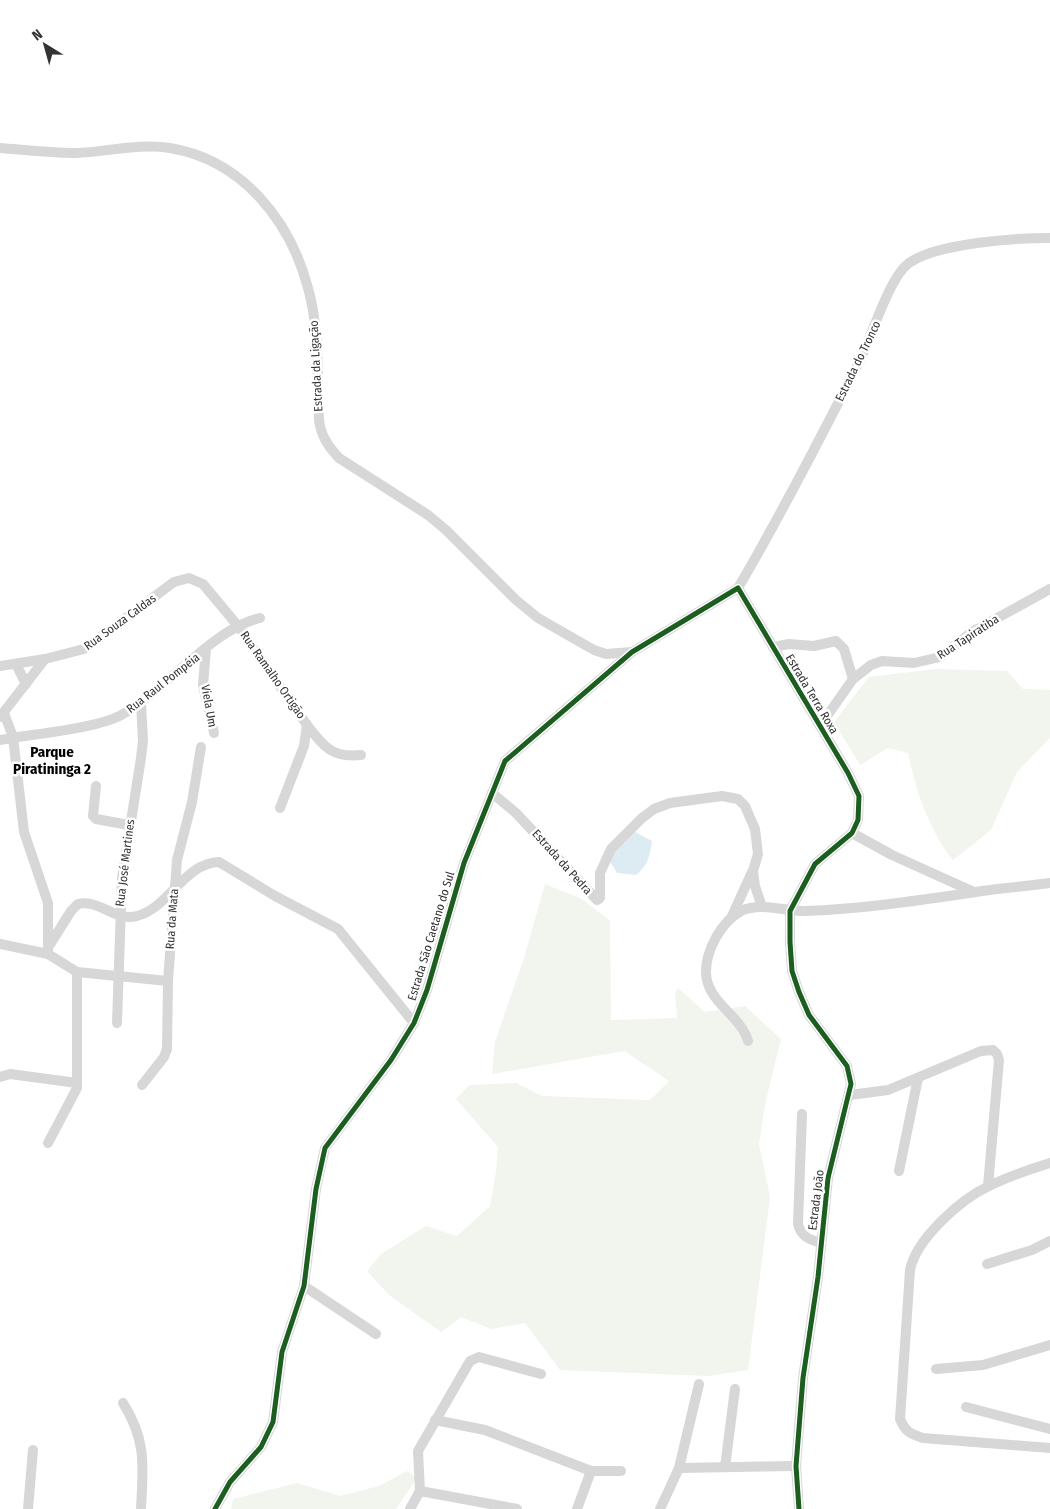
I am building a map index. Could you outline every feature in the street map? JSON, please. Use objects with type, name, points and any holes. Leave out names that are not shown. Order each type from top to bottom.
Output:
[{"type":"street","name":"Estrada da Ligação","points":[[0,148],[60,153],[155,147],[169,148],[217,164],[250,186],[265,202],[283,227],[296,253],[308,288],[316,343],[318,420],[320,431],[331,449],[339,458],[428,515],[446,530],[516,600],[538,618],[594,650],[606,654],[632,652]]},
{"type":"street","name":"Estrada do Tronco","points":[[738,588],[859,362],[902,269],[917,258],[975,244],[1009,239],[1050,238]]},
{"type":"street","name":"Rua Souza Caldas","points":[[0,666],[45,659],[84,649],[168,586],[181,579],[197,580],[203,584],[238,626]]},
{"type":"street","points":[[632,652],[738,588]]},
{"type":"street","name":"Estrada Terra Roxa","points":[[738,588],[859,796],[858,820],[852,833]]},
{"type":"street","name":"Rua Tapiratiba","points":[[820,726],[853,678],[871,664],[882,662],[914,663],[940,657],[972,632],[1050,589]]},
{"type":"street","name":"Rua Raul Pompéia","points":[[0,740],[109,721],[141,703],[206,649],[238,626],[260,618]]},
{"type":"street","name":"Rua Ramalho Ortigão","points":[[238,626],[323,744],[343,756],[361,755]]},
{"type":"street","points":[[772,647],[789,644],[814,646],[836,641],[844,649],[853,678]]},
{"type":"street","name":"Viela Um","points":[[206,649],[204,685],[214,733]]},
{"type":"street","name":"Estrada São Caetano do Sul","points":[[215,1509],[230,1482],[261,1447],[268,1435],[276,1409],[282,1352],[304,1286],[316,1189],[325,1148],[391,1060],[414,1023],[427,990],[454,891],[505,761],[632,652]]},
{"type":"street","points":[[45,659],[2,715],[13,738],[24,832],[48,903],[49,950]]},
{"type":"street","points":[[16,664],[26,684]]},
{"type":"street","name":"Rua José Martines","points":[[117,1024],[119,916],[129,825],[143,741],[141,703]]},
{"type":"street","points":[[280,808],[304,746],[308,725]]},
{"type":"street","name":"Rua da Mata","points":[[142,1085],[164,1057],[167,1049],[168,981],[174,887],[179,846],[192,802],[201,747]]},
{"type":"street","points":[[96,786],[93,816],[96,819],[129,825]]},
{"type":"street","name":"Estrada da Pedra","points":[[492,793],[516,813],[597,900],[600,898],[600,873],[610,849],[654,809],[670,803],[722,796],[738,799],[751,818],[758,842],[758,854],[753,871],[755,886],[762,907]]},
{"type":"street","points":[[790,911],[815,864],[852,833],[892,855],[974,892]]},
{"type":"street","points":[[49,950],[71,911],[78,904],[89,903],[119,916],[130,917],[144,914],[174,887],[203,867],[219,862],[275,896],[338,929],[414,1023]]},
{"type":"street","points":[[748,1041],[745,1029],[712,992],[706,976],[708,959],[714,942],[732,917],[753,871]]},
{"type":"street","points":[[732,917],[749,908],[762,907],[790,911],[883,905],[1050,883]]},
{"type":"street","name":"Estrada João","points":[[790,911],[792,971],[799,992],[809,1015],[848,1066],[851,1084],[850,1095],[833,1151],[818,1277],[800,1399],[796,1466],[799,1509]]},
{"type":"street","points":[[0,944],[49,950],[77,972],[168,981]]},
{"type":"street","points":[[48,1144],[72,1100],[77,1083],[77,972]]},
{"type":"street","points":[[850,1095],[888,1090],[988,1049],[997,1054],[997,1099],[989,1157],[988,1186]]},
{"type":"street","points":[[0,1077],[10,1074],[77,1083]]},
{"type":"street","points":[[899,1171],[918,1078]]},
{"type":"street","points":[[802,1114],[798,1224],[800,1233],[805,1238],[821,1243]]},
{"type":"street","points":[[1050,1163],[988,1186],[932,1230],[912,1258],[900,1419],[904,1428],[911,1434],[923,1438],[1050,1448]]},
{"type":"street","points":[[987,1264],[1032,1250],[1050,1241]]},
{"type":"street","points":[[304,1286],[376,1334]]},
{"type":"street","points":[[936,1369],[983,1365],[1050,1345]]},
{"type":"street","points":[[410,1509],[420,1490],[418,1451],[474,1358],[479,1357],[541,1374]]},
{"type":"street","points":[[660,1509],[679,1468],[699,1384]]},
{"type":"street","points":[[725,1467],[736,1389]]},
{"type":"street","points":[[124,1403],[138,1431],[142,1449],[141,1509]]},
{"type":"street","points":[[966,1407],[1050,1429]]},
{"type":"street","points":[[435,1420],[485,1430],[591,1471],[622,1471]]},
{"type":"street","points":[[28,1509],[33,1450]]},
{"type":"street","points":[[679,1468],[796,1466]]},
{"type":"street","points":[[577,1509],[591,1471]]},
{"type":"street","points":[[420,1490],[516,1509]]},
{"type":"shaded area","points":[[936,669],[1007,671],[1023,689],[1050,690],[1050,738],[1017,772],[991,830],[953,860],[937,836],[924,809],[908,753],[888,748],[860,765],[834,722],[869,677]]},
{"type":"shaded area","points":[[635,832],[652,841],[648,860],[636,875],[617,873],[608,858]]},
{"type":"shaded area","points":[[545,884],[582,899],[610,921],[611,1020],[677,1018],[675,994],[678,988],[705,1012],[745,1006],[781,1039],[766,1100],[759,1144],[770,1197],[748,1370],[708,1376],[560,1370],[525,1323],[491,1329],[461,1317],[441,1332],[389,1295],[367,1271],[381,1254],[426,1226],[457,1236],[490,1206],[498,1147],[456,1099],[469,1085],[516,1083],[542,1096],[650,1100],[669,1081],[624,1051],[492,1074],[495,1042],[524,958]]},
{"type":"shaded area","points":[[407,1471],[417,1478],[396,1509],[231,1509],[233,1499],[297,1483],[340,1496],[379,1486]]},
{"type":"cycle path","points":[[215,1509],[230,1482],[261,1447],[273,1422],[282,1352],[304,1286],[316,1189],[325,1148],[391,1060],[414,1023],[427,990],[464,863],[505,761],[632,652],[738,588],[848,773],[859,796],[858,820],[852,833],[815,864],[790,911],[792,971],[799,992],[809,1015],[847,1066],[851,1084],[828,1178],[818,1277],[803,1378],[796,1466],[799,1509]]},
{"type":"district","name":"Parque Piratininga 2","points":[[52,760]]}]
